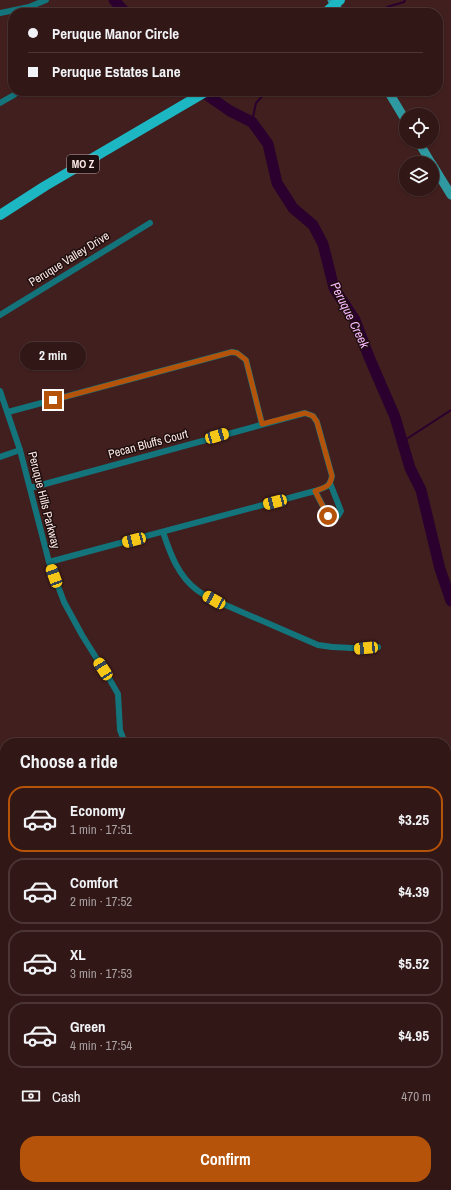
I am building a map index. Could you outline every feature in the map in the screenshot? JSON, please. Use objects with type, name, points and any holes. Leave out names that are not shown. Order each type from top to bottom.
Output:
[{"type":"main road","name":"MO Z","points":[[0,215],[45,186],[198,96]]},
{"type":"main road","points":[[391,96],[399,109]]},
{"type":"main road","points":[[439,176],[451,196]]},
{"type":"street","points":[[24,8],[46,0]]},
{"type":"street","points":[[0,103],[12,96]]},
{"type":"street","name":"Peruque Valley Drive","points":[[0,315],[150,223]]},
{"type":"street","points":[[8,412],[232,352],[237,353],[246,360],[262,424]]},
{"type":"street","name":"Peruque Hills Parkway","points":[[0,391],[20,450],[49,562],[64,602],[118,694],[120,730],[123,738]]},
{"type":"street","name":"Pecan Bluffs Court","points":[[30,488],[305,413],[313,416],[317,422],[332,476],[330,483]]},
{"type":"street","points":[[0,457],[20,450]]},
{"type":"street","points":[[49,562],[315,491],[326,487],[330,483],[340,506],[341,511],[338,516],[333,518],[328,516],[315,491]]},
{"type":"street","points":[[163,532],[170,555],[184,577],[198,591],[214,600],[318,645],[334,648],[354,649],[378,647]]},
{"type":"waterway","name":"Peruque Creek","points":[[114,0],[121,8]]},
{"type":"waterway","points":[[386,8],[404,2],[405,0]]},
{"type":"waterway","name":"Peruque Creek","points":[[208,96],[230,111],[252,122],[268,144],[277,183],[293,208],[313,225],[323,244],[334,288],[355,320],[395,417],[410,468],[421,490],[440,569],[451,601]]},
{"type":"waterway","points":[[252,122],[256,103],[262,96]]},
{"type":"waterway","points":[[402,442],[451,410]]},
{"type":"route","points":[[53,400],[232,352],[237,353],[246,360],[262,424],[305,413],[313,416],[317,422],[332,476],[330,483],[326,487],[315,491],[328,516]]}]
